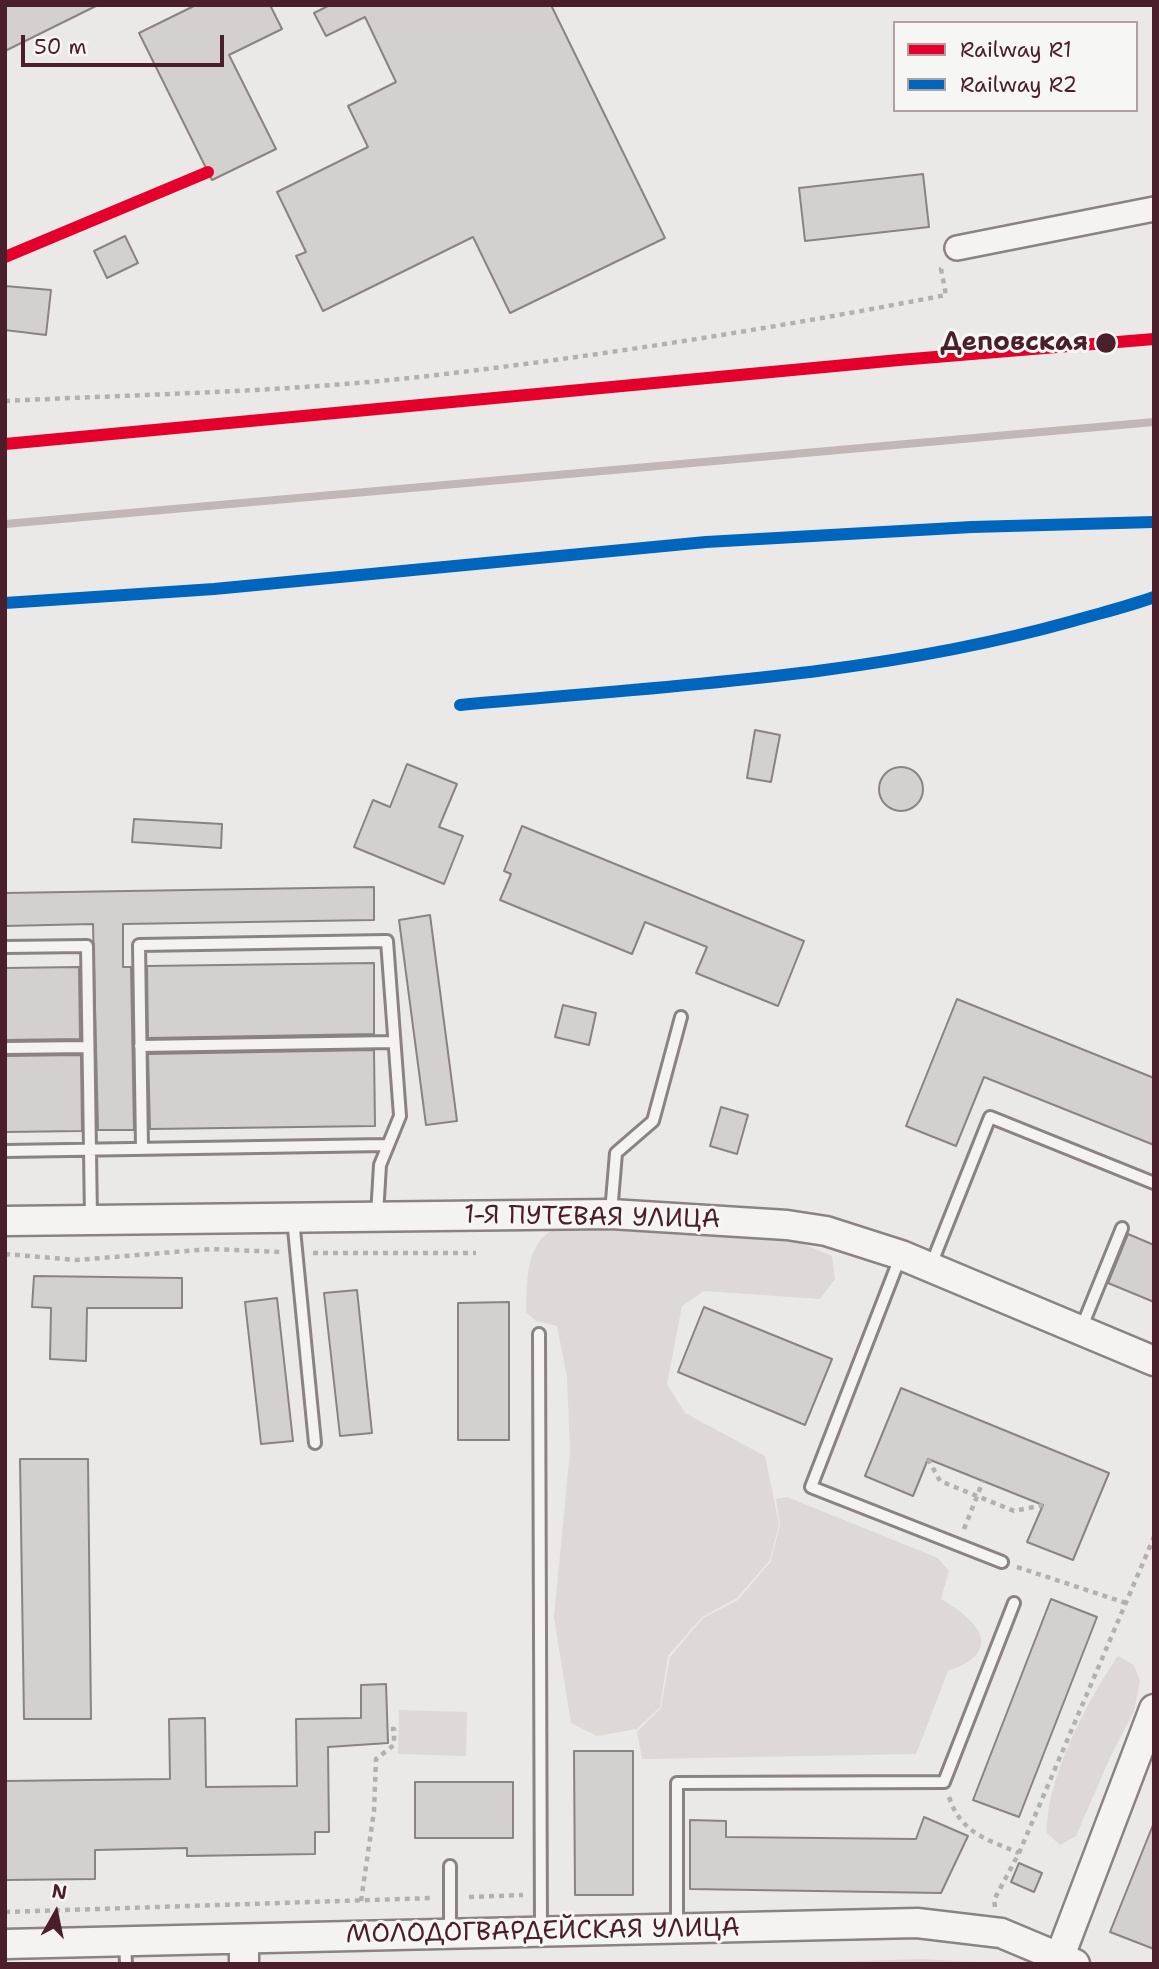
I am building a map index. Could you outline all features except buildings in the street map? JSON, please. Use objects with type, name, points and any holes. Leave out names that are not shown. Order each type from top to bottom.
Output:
[{"type":"street","points":[[956,257],[1154,209]]},
{"type":"street","name":"1-Я ПУТЕВАЯ УЛИЦА","points":[[5,1221],[611,1214],[787,1224],[826,1231],[901,1255],[1154,1361]]},
{"type":"street","points":[[1063,1961],[1153,1715]]},
{"type":"street","name":"МОЛОДОГВАРДЕЙСКАЯ УЛИЦА","points":[[5,1944],[126,1953],[244,1951],[450,1934],[917,1923],[1000,1933],[1063,1961]]},
{"type":"lane","points":[[142,1149],[139,945],[387,941],[400,1116],[386,1144],[376,1184],[377,1215]]},
{"type":"lane","points":[[5,947],[86,946],[91,1219]]},
{"type":"lane","points":[[611,1214],[616,1153],[653,1121],[681,1017]]},
{"type":"lane","points":[[140,1045],[393,1041]]},
{"type":"lane","points":[[5,1048],[88,1047]]},
{"type":"lane","points":[[930,1267],[990,1117],[1154,1183]]},
{"type":"lane","points":[[5,1151],[386,1144]]},
{"type":"lane","points":[[292,1218],[315,1443]]},
{"type":"lane","points":[[1080,1331],[1122,1228]]},
{"type":"lane","points":[[901,1255],[811,1487],[1002,1562]]},
{"type":"lane","points":[[539,1334],[541,1932]]},
{"type":"lane","points":[[677,1929],[677,1783],[944,1782],[1014,1603]]},
{"type":"lane","points":[[450,1866],[450,1934]]},
{"type":"path","points":[[5,401],[278,389],[441,374],[850,313],[946,295],[942,269],[956,257]]},
{"type":"path","points":[[5,1254],[77,1260],[211,1249],[477,1253]]},
{"type":"path","points":[[928,1459],[940,1481],[1014,1511],[1042,1505]]},
{"type":"path","points":[[958,1545],[983,1481]]},
{"type":"path","points":[[1000,1933],[994,1900],[1018,1853],[1154,1536]]},
{"type":"path","points":[[1002,1562],[1126,1603]]},
{"type":"path","points":[[361,1901],[374,1811],[376,1759],[394,1745],[394,1729],[387,1729]]},
{"type":"path","points":[[944,1782],[956,1818],[983,1837],[1018,1853]]},
{"type":"path","points":[[5,1912],[541,1895]]},
{"type":"shaded area","points":[[615,1225],[702,1235],[746,1230],[786,1237],[832,1256],[835,1279],[820,1299],[704,1291],[682,1306],[667,1384],[685,1413],[765,1456],[779,1524],[770,1560],[737,1598],[702,1617],[668,1656],[660,1707],[637,1729],[597,1736],[571,1723],[554,1617],[570,1451],[567,1377],[557,1326],[536,1321],[526,1312],[526,1301],[533,1254],[545,1235],[568,1226]]},
{"type":"shaded area","points":[[787,1497],[938,1558],[949,1571],[941,1599],[975,1626],[981,1645],[977,1654],[966,1663],[948,1671],[916,1754],[642,1759],[637,1732],[661,1708],[670,1657],[703,1618],[738,1600],[771,1561],[780,1524],[776,1499]]},
{"type":"shaded area","points":[[1118,1656],[1134,1665],[1140,1681],[1134,1711],[1076,1836],[1060,1845],[1047,1833],[1053,1789],[1070,1741],[1094,1694]]},
{"type":"shaded area","points":[[399,1710],[467,1712],[466,1756],[398,1754]]},
{"type":"shaded area","points":[[919,1959],[1022,1964],[770,1964]]},
{"type":"waterway","points":[[5,524],[1154,422]]},
{"type":"rail line","name":"R1","points":[[5,257],[208,172]]},
{"type":"rail line","name":"R1","points":[[5,444],[899,360],[1154,339]]},
{"type":"rail line","name":"R2","points":[[5,603],[214,589],[706,542],[972,527],[1154,522]]},
{"type":"rail line","name":"R2","points":[[460,705],[691,685],[845,667],[998,640],[1154,597]]},
{"type":"place","name":"Деповская","points":[[1106,343]]}]
